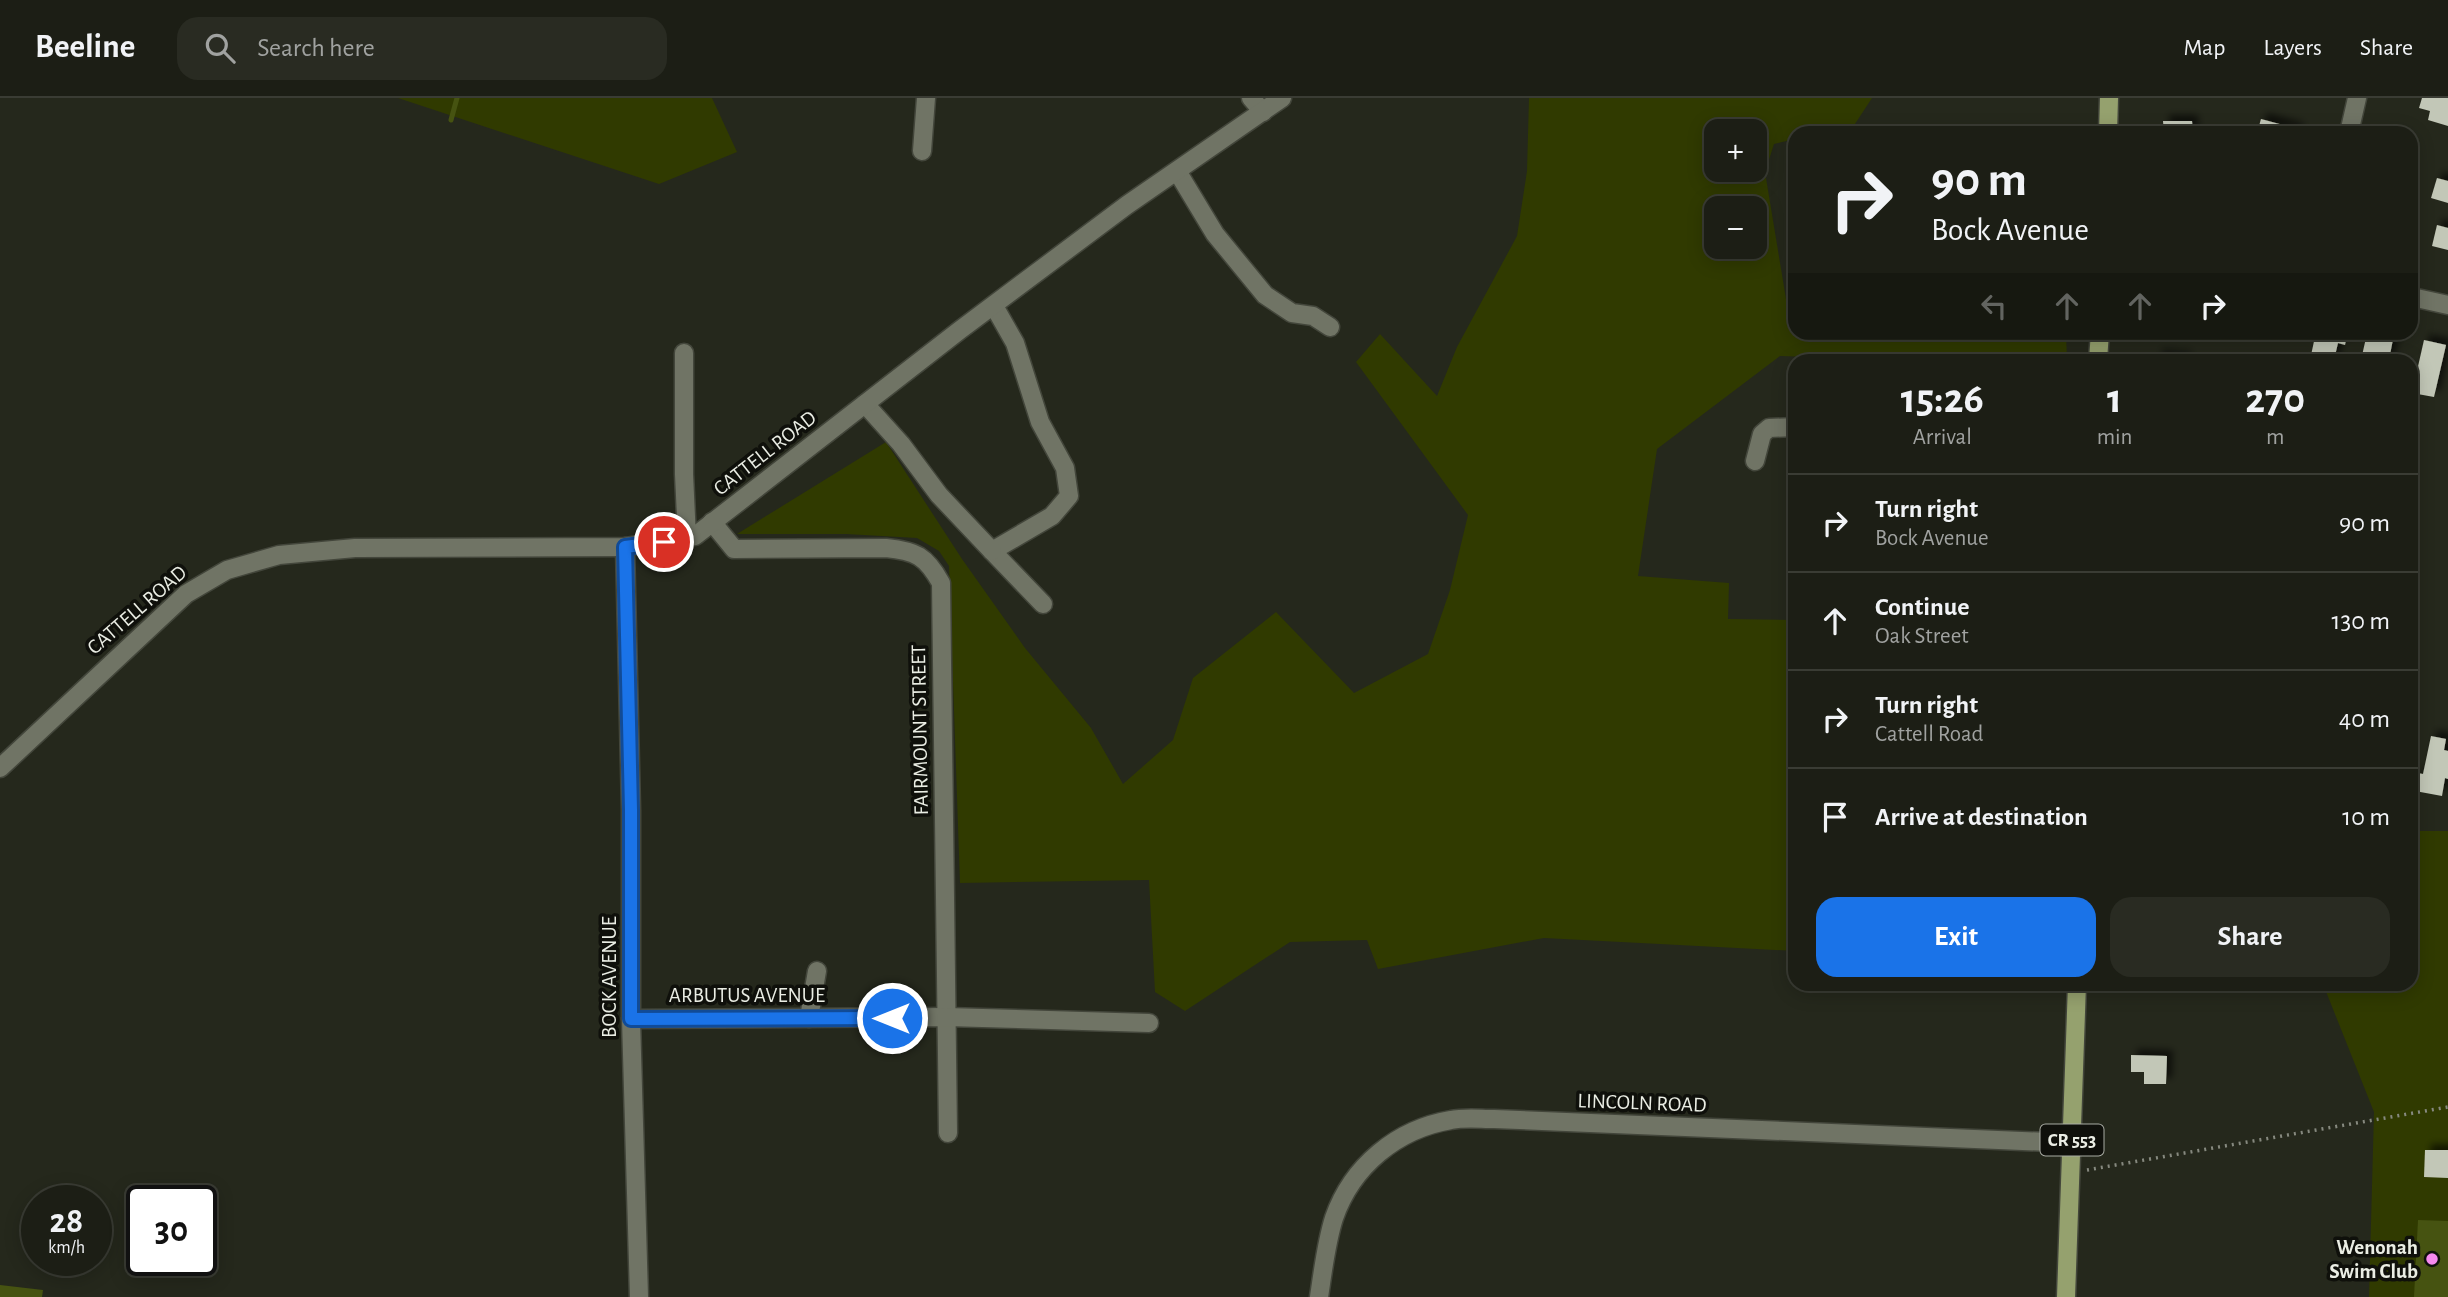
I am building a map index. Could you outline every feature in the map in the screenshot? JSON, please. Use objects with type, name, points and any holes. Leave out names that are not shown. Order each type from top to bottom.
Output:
[{"type":"main road","points":[[2108,126],[2109,98]]},
{"type":"main road","name":"CR 553","points":[[2066,1297],[2077,991]]},
{"type":"street","points":[[922,151],[926,98]]},
{"type":"street","points":[[1251,98],[1262,112]]},
{"type":"street","name":"CATTELL ROAD","points":[[0,768],[186,594],[227,570],[279,555],[355,548],[625,547],[695,536],[1127,205],[1282,98]]},
{"type":"street","points":[[2351,126],[2357,98]]},
{"type":"street","points":[[1177,171],[1214,234],[1265,295],[1292,313],[1313,316],[1330,327]]},
{"type":"street","points":[[2418,298],[2448,305]]},
{"type":"street","points":[[992,551],[1052,516],[1069,496],[1065,468],[1040,422],[1015,343],[994,306]]},
{"type":"street","points":[[684,352],[687,538]]},
{"type":"street","points":[[865,404],[901,444],[939,495],[1043,604]]},
{"type":"street","points":[[1755,461],[1762,434],[1769,428],[1788,427]]},
{"type":"street","name":"FAIRMOUNT STREET","points":[[712,523],[734,549],[886,548],[910,551],[930,564],[941,583],[948,1133]]},
{"type":"street","name":"BOCK AVENUE","points":[[625,547],[629,657],[631,1019],[639,1297]]},
{"type":"street","points":[[809,1018],[817,971]]},
{"type":"street","name":"ARBUTUS AVENUE","points":[[631,1019],[947,1017],[1149,1023]]},
{"type":"street","name":"LINCOLN ROAD","points":[[1318,1297],[1335,1217],[1345,1194],[1362,1167],[1400,1139],[1423,1127],[1453,1119],[2072,1143]]},
{"type":"path","points":[[2071,1173],[2448,1107]]},
{"type":"shaded area","points":[[398,98],[712,98],[737,152],[659,184]]},
{"type":"shaded area","points":[[1529,98],[1872,98],[1854,126],[1788,126],[1788,141],[1774,144],[1767,166],[1767,119],[1704,119],[1704,182],[1767,182],[1788,311],[1788,340],[2066,340],[2067,354],[1780,356],[1657,449],[1638,576],[1729,583],[1728,619],[1788,620],[1788,951],[1544,938],[1378,969],[1367,940],[1290,942],[1185,1011],[1155,992],[1149,880],[960,883],[949,566],[939,551],[917,538],[846,534],[737,534],[886,442],[962,559],[1025,648],[1091,728],[1123,784],[1173,740],[1193,678],[1276,612],[1354,693],[1428,654],[1450,590],[1468,515],[1356,362],[1380,334],[1437,396],[1457,347],[1517,236],[1527,171]]},
{"type":"shaded area","points":[[2418,831],[2448,831],[2448,1297],[2369,1297],[2374,1112],[2326,991],[2418,991]]},
{"type":"shaded area","name":"Wenonah Swim Club","points":[[2418,1220],[2448,1221],[2448,1297],[2414,1297]]},
{"type":"shaded area","points":[[0,1285],[43,1290],[42,1297],[0,1297]]},
{"type":"building","points":[[2422,98],[2448,98],[2448,126],[2428,120],[2430,111],[2419,108]]},
{"type":"building","points":[[2261,119],[2287,126],[2259,126]]},
{"type":"building","points":[[2163,121],[2192,121],[2192,126],[2163,126]]},
{"type":"building","points":[[2437,178],[2448,181],[2448,203],[2431,198]]},
{"type":"building","points":[[2437,225],[2448,228],[2448,250],[2432,246]]},
{"type":"building","points":[[2314,340],[2346,340],[2345,345],[2338,343],[2335,354],[2311,354]]},
{"type":"building","points":[[2366,340],[2393,340],[2390,354],[2362,354]]},
{"type":"building","points":[[2424,340],[2446,345],[2434,397],[2418,394],[2418,366]]},
{"type":"building","points":[[2431,736],[2446,739],[2444,750],[2448,751],[2448,779],[2445,778],[2442,796],[2418,792],[2418,773],[2423,774]]},
{"type":"building","points":[[2131,1055],[2167,1056],[2166,1084],[2144,1084],[2144,1072],[2131,1072]]},
{"type":"building","name":"Wenonah Swim Club","points":[[2425,1150],[2448,1150],[2448,1178],[2424,1177]]},
{"type":"waterway","points":[[451,120],[457,98]]},
{"type":"place","name":"Wenonah Swim Club","points":[[2432,1259]]},
{"type":"route","points":[[664,542],[625,547],[631,810],[631,1019],[892,1018]]}]
